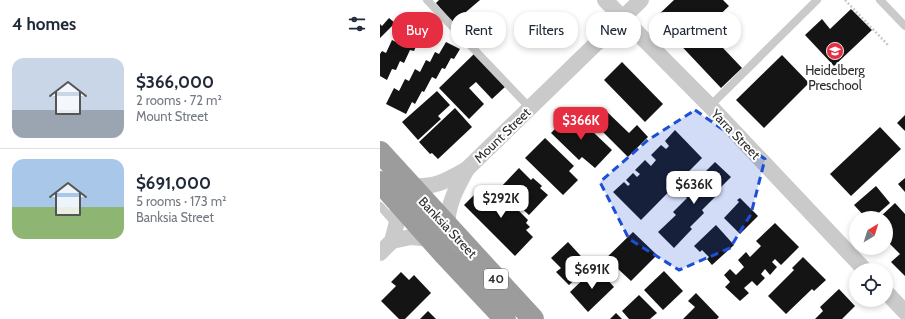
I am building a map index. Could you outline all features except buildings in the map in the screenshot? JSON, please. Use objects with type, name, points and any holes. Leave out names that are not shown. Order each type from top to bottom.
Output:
[{"type":"highway","name":"Banksia Street","points":[[380,152],[396,198]]},
{"type":"highway","name":"Banksia Street","points":[[380,182],[396,198],[439,233],[533,319]]},
{"type":"highway","name":"Banksia Street","points":[[439,233],[505,319]]},
{"type":"street","name":"Yarra Street","points":[[605,0],[617,12]]},
{"type":"street","name":"Mount Street","points":[[629,12],[641,0]]},
{"type":"street","name":"Yarra Street","points":[[641,36],[710,106],[858,263]]},
{"type":"street","name":"Mount Street","points":[[396,198],[423,187],[432,186],[452,178],[467,169],[592,48]]},
{"type":"street","name":"Mount Street","points":[[439,233],[448,214],[451,200],[467,169]]},
{"type":"street","points":[[380,253],[392,241],[397,225],[396,198]]},
{"type":"street","points":[[392,241],[439,233]]},
{"type":"street","points":[[893,299],[905,312]]},
{"type":"lane","points":[[427,0],[530,108]]},
{"type":"lane","points":[[710,106],[817,0]]},
{"type":"lane","points":[[880,0],[905,26]]},
{"type":"path","points":[[845,0],[888,45]]},
{"type":"highlighted area","points":[[695,110],[765,159],[751,214],[730,248],[679,270],[629,239],[600,182],[648,140]]},
{"type":"place","name":"Heidelberg Preschool","points":[[835,51]]}]
